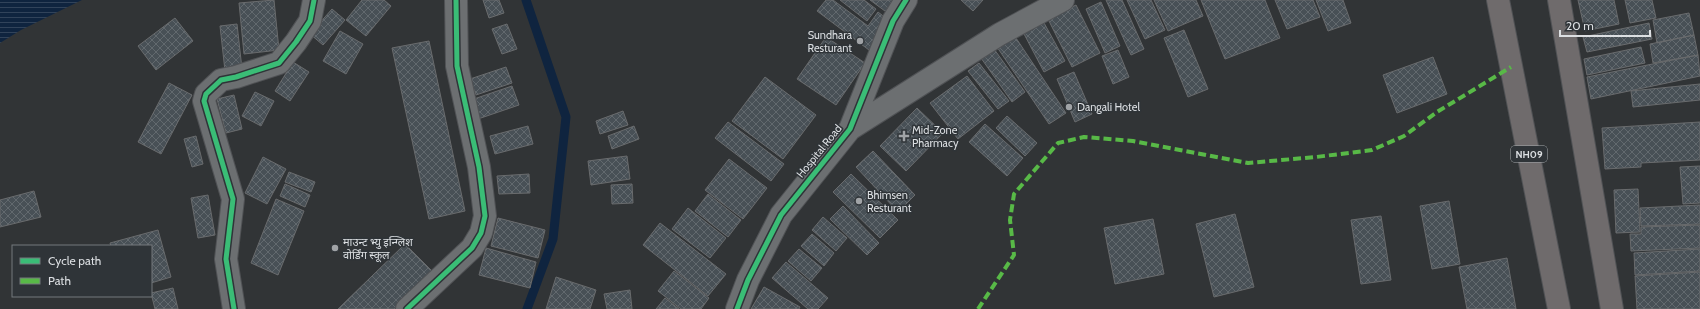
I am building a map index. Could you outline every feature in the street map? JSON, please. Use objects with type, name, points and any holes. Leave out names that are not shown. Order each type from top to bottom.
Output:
[{"type":"main road","name":"NH09","points":[[1498,0],[1559,309]]},
{"type":"main road","points":[[1558,0],[1612,309]]},
{"type":"street","points":[[234,309],[226,259],[233,199],[204,102],[206,94],[221,80],[236,77],[279,63],[296,42],[310,21],[314,0]]},
{"type":"street","points":[[407,309],[472,248],[481,233],[485,216],[479,167],[457,66],[456,0]]},
{"type":"street","name":"Hospital Road","points":[[737,309],[748,280],[781,215],[850,129],[893,21],[906,0]]},
{"type":"street","points":[[850,129],[1000,34],[1063,0]]},
{"type":"water","points":[[0,0],[82,0],[21,30],[0,43]]},
{"type":"building","points":[[274,0],[279,50],[244,54],[239,3]]},
{"type":"building","points":[[362,0],[384,0],[391,6],[366,36],[346,20]]},
{"type":"building","points":[[483,0],[499,0],[504,13],[489,18]]},
{"type":"building","points":[[826,0],[833,0],[868,26],[878,12],[891,22],[869,50],[817,11]]},
{"type":"building","points":[[840,0],[864,0],[876,9],[867,21]]},
{"type":"building","points":[[870,0],[898,0],[889,14]]},
{"type":"building","points":[[961,0],[983,0],[973,11]]},
{"type":"building","points":[[1106,0],[1122,0],[1144,49],[1131,55]]},
{"type":"building","points":[[1127,0],[1151,0],[1165,30],[1145,39]]},
{"type":"building","points":[[1154,0],[1196,0],[1203,16],[1168,31]]},
{"type":"building","points":[[1201,0],[1265,0],[1280,38],[1225,59]]},
{"type":"building","points":[[1275,0],[1313,0],[1320,17],[1287,29]]},
{"type":"building","points":[[1316,0],[1343,0],[1351,23],[1328,31]]},
{"type":"building","points":[[1578,0],[1614,0],[1619,24],[1585,31]]},
{"type":"building","points":[[1625,0],[1652,0],[1656,18],[1630,23]]},
{"type":"building","points":[[1101,2],[1120,46],[1105,53],[1086,9]]},
{"type":"building","points":[[1076,5],[1100,53],[1072,67],[1048,19]]},
{"type":"building","points":[[332,9],[345,20],[323,45],[310,34]]},
{"type":"building","points":[[1689,13],[1694,35],[1657,43],[1653,20]]},
{"type":"building","points":[[175,18],[193,41],[156,70],[138,46]]},
{"type":"building","points":[[1043,21],[1065,61],[1044,72],[1023,32]]},
{"type":"building","points":[[1649,23],[1652,39],[1587,52],[1583,37]]},
{"type":"building","points":[[237,24],[242,69],[225,71],[220,26]]},
{"type":"building","points":[[507,24],[517,49],[502,54],[492,29]]},
{"type":"building","points":[[1184,30],[1208,89],[1188,97],[1164,38]]},
{"type":"building","points":[[340,31],[363,44],[346,74],[323,61]]},
{"type":"building","points":[[1014,35],[1066,113],[1049,124],[997,47]]},
{"type":"building","points":[[1694,35],[1698,55],[1653,63],[1650,44]]},
{"type":"building","points":[[826,37],[865,63],[836,105],[797,79]]},
{"type":"building","points":[[429,41],[465,211],[429,219],[392,48]]},
{"type":"building","points":[[1641,47],[1645,63],[1587,75],[1584,59]]},
{"type":"building","points":[[994,49],[1025,92],[1012,102],[981,58]]},
{"type":"building","points":[[1118,50],[1129,77],[1113,84],[1102,56]]},
{"type":"building","points":[[1698,55],[1700,76],[1591,99],[1587,77]]},
{"type":"building","points":[[1433,57],[1447,94],[1397,113],[1383,75]]},
{"type":"building","points":[[293,62],[309,72],[290,101],[275,91]]},
{"type":"building","points":[[979,63],[1009,101],[998,109],[968,71]]},
{"type":"building","points":[[506,67],[512,83],[476,95],[470,79]]},
{"type":"building","points":[[1074,72],[1092,114],[1075,122],[1057,79]]},
{"type":"building","points":[[967,76],[994,111],[958,139],[930,103]]},
{"type":"building","points":[[765,77],[816,115],[783,159],[732,121]]},
{"type":"building","points":[[169,83],[192,95],[161,154],[138,142]]},
{"type":"building","points":[[1700,84],[1700,100],[1633,107],[1631,91]]},
{"type":"building","points":[[512,86],[519,105],[475,120],[468,101]]},
{"type":"building","points":[[255,92],[274,101],[261,126],[242,116]]},
{"type":"building","points":[[234,95],[242,129],[226,133],[217,99]]},
{"type":"building","points":[[917,108],[943,133],[906,171],[880,146]]},
{"type":"building","points":[[623,111],[628,125],[600,134],[596,121]]},
{"type":"building","points":[[1007,116],[1037,143],[1025,156],[996,128]]},
{"type":"building","points":[[728,122],[784,164],[771,181],[715,138]]},
{"type":"building","points":[[1700,122],[1700,160],[1641,163],[1641,167],[1605,169],[1602,128]]},
{"type":"building","points":[[985,124],[1023,158],[1007,176],[969,142]]},
{"type":"building","points":[[528,126],[533,144],[495,154],[490,136]]},
{"type":"building","points":[[634,126],[639,139],[612,149],[608,136]]},
{"type":"building","points":[[196,136],[203,164],[192,167],[184,139]]},
{"type":"building","points":[[873,151],[915,195],[898,212],[856,167]]},
{"type":"building","points":[[627,156],[630,179],[591,185],[588,161]]},
{"type":"building","points":[[263,157],[286,169],[267,204],[245,193]]},
{"type":"building","points":[[729,159],[767,188],[743,219],[705,190]]},
{"type":"building","points":[[1700,166],[1700,203],[1683,204],[1680,167]]},
{"type":"building","points":[[289,172],[315,182],[311,192],[285,182]]},
{"type":"building","points":[[529,174],[530,193],[499,194],[497,176]]},
{"type":"building","points":[[851,174],[898,220],[880,238],[833,192]]},
{"type":"building","points":[[285,184],[310,195],[305,207],[280,196]]},
{"type":"building","points":[[632,184],[633,203],[612,204],[611,185]]},
{"type":"building","points":[[1638,189],[1640,232],[1616,233],[1614,190]]},
{"type":"building","points":[[34,191],[41,217],[0,227],[0,200]]},
{"type":"building","points":[[708,194],[741,220],[728,237],[695,211]]},
{"type":"building","points":[[208,195],[215,235],[198,238],[191,198]]},
{"type":"building","points":[[276,199],[304,211],[278,275],[251,263]]},
{"type":"building","points":[[1449,201],[1460,264],[1432,269],[1420,206]]},
{"type":"building","points":[[1700,205],[1700,224],[1641,226],[1640,208]]},
{"type":"building","points":[[843,206],[879,243],[867,255],[830,219]]},
{"type":"building","points":[[688,208],[726,238],[710,258],[672,229]]},
{"type":"building","points":[[1235,214],[1254,287],[1214,297],[1196,224]]},
{"type":"building","points":[[1381,216],[1391,280],[1361,284],[1351,220]]},
{"type":"building","points":[[823,217],[847,238],[836,251],[812,230]]},
{"type":"building","points":[[498,218],[545,230],[538,258],[491,246]]},
{"type":"building","points":[[1153,219],[1164,274],[1115,284],[1104,228]]},
{"type":"building","points":[[660,223],[726,274],[708,296],[643,245]]},
{"type":"building","points":[[1700,225],[1700,248],[1631,251],[1630,234],[1641,234],[1641,227]]},
{"type":"building","points":[[158,230],[171,277],[152,283],[152,245],[111,245],[110,243]]},
{"type":"building","points":[[812,234],[834,253],[824,266],[801,246]]},
{"type":"building","points":[[405,244],[433,272],[394,309],[338,309]]},
{"type":"building","points":[[486,248],[536,262],[530,288],[479,275]]},
{"type":"building","points":[[799,249],[822,268],[811,281],[788,261]]},
{"type":"building","points":[[1700,249],[1700,271],[1635,275],[1634,253]]},
{"type":"building","points":[[1507,258],[1516,309],[1467,309],[1459,267]]},
{"type":"building","points":[[786,262],[828,298],[818,309],[808,309],[772,278]]},
{"type":"building","points":[[674,271],[709,298],[701,309],[681,309],[658,291]]},
{"type":"building","points":[[1700,272],[1700,309],[1637,309],[1635,276]]},
{"type":"building","points":[[556,277],[596,290],[590,309],[546,309]]},
{"type":"building","points":[[764,287],[800,307],[799,309],[751,309]]},
{"type":"building","points":[[173,288],[178,309],[155,309],[152,293]]},
{"type":"building","points":[[630,290],[632,309],[607,309],[604,294]]},
{"type":"building","points":[[665,298],[679,309],[656,309]]},
{"type":"waterway","points":[[526,0],[566,117],[553,239],[527,309]]},
{"type":"marked path","points":[[978,309],[1014,255],[1010,220],[1014,194],[1058,143],[1084,137],[1133,141],[1248,163],[1372,150],[1404,136],[1437,112],[1511,67]]},
{"type":"cycle path","points":[[234,309],[226,259],[233,199],[204,101],[206,94],[221,80],[236,77],[279,63],[296,42],[310,21],[314,0]]},
{"type":"cycle path","points":[[407,309],[472,248],[481,233],[485,216],[479,167],[457,66],[456,0]]},
{"type":"cycle path","points":[[737,309],[748,280],[781,215],[850,129],[893,21],[906,0]]},
{"type":"place","name":"Sundhara Resturant","points":[[860,41]]},
{"type":"place","name":"Dangali Hotel","points":[[1069,107]]},
{"type":"place","name":"Mid-Zone Pharmacy","points":[[904,136]]},
{"type":"place","name":"Bhimsen Resturant","points":[[859,201]]},
{"type":"place","name":"माउन्ट भ्यु इन्ग्लिश वोर्डिंग स्कूल","points":[[335,248]]}]
